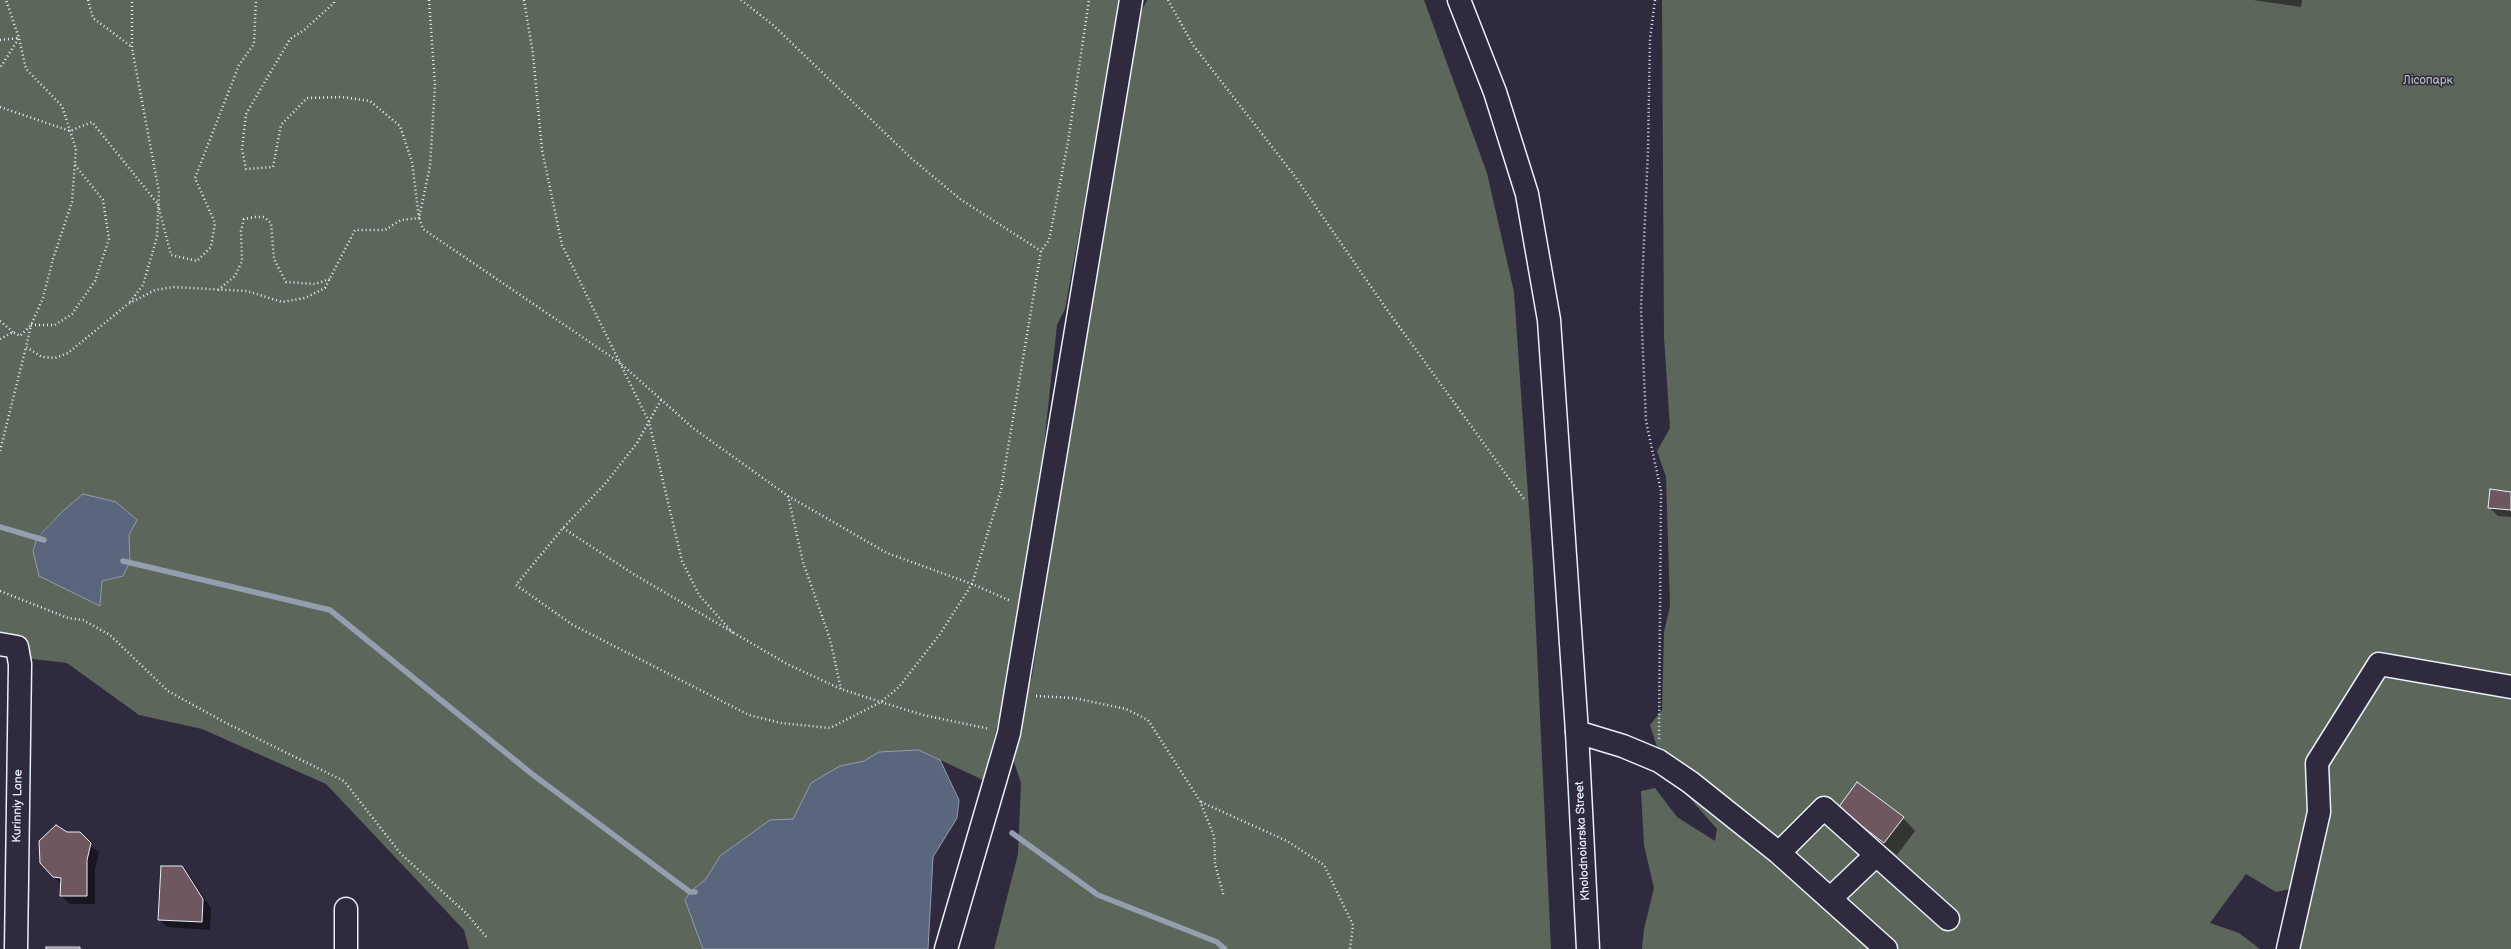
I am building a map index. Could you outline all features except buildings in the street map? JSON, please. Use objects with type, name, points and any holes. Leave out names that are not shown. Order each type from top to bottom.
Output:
[{"type":"street","points":[[946,949],[1009,734],[1131,0]]},
{"type":"street","name":"Kholodnoiarska Street","points":[[1458,0],[1495,92],[1527,194],[1549,320],[1577,732],[1588,949]]},
{"type":"street","name":"Kurinniy Lane","points":[[0,644],[17,647],[20,664],[16,949]]},
{"type":"street","points":[[2288,949],[2319,812],[2317,763],[2379,664],[2511,687]]},
{"type":"street","points":[[1577,732],[1623,746],[1659,761],[1726,809],[1831,898],[1886,949]]},
{"type":"street","points":[[1779,853],[1824,808],[1948,919]]},
{"type":"street","points":[[1831,898],[1876,855]]},
{"type":"street","points":[[346,909],[346,949]]},
{"type":"path","points":[[0,451],[31,325],[43,298],[53,259],[72,202],[76,149],[62,106],[26,69],[19,38],[6,0]]},
{"type":"path","points":[[88,0],[93,18],[132,48]]},
{"type":"path","points":[[128,304],[143,285],[157,237],[159,192],[132,48],[132,0]]},
{"type":"path","points":[[0,107],[70,131],[92,122],[158,204],[171,255],[197,261],[211,247],[215,223],[195,178],[239,65],[254,44],[256,0]]},
{"type":"path","points":[[334,0],[334,3],[304,30],[290,39],[246,114],[242,149],[246,169],[273,167],[281,125],[307,98],[342,97],[370,101],[400,126],[412,162],[419,218],[423,229],[619,362],[692,428],[788,496],[887,553],[972,584],[1005,599],[1030,607]]},
{"type":"path","points":[[419,218],[430,166],[435,85],[429,0]]},
{"type":"path","points":[[524,0],[533,54],[542,150],[562,245],[649,422],[682,561],[699,595],[733,634]]},
{"type":"path","points":[[741,0],[773,25],[911,158],[960,199],[1041,251]]},
{"type":"path","points":[[661,400],[637,443],[605,484],[563,528],[516,585],[573,625],[749,715],[781,723],[830,728],[882,702],[899,687],[940,634],[972,584],[1001,490],[1041,251],[1048,240],[1068,142],[1089,0]]},
{"type":"path","points":[[1168,0],[1193,45],[1294,175],[1385,307],[1524,499]]},
{"type":"path","points":[[1655,0],[1650,38],[1648,151],[1641,308],[1646,421],[1661,491],[1659,761]]},
{"type":"path","points":[[0,40],[19,38]]},
{"type":"path","points":[[0,68],[19,38]]},
{"type":"path","points":[[0,321],[20,336],[31,325],[55,325],[72,314],[95,282],[109,239],[103,200],[75,165]]},
{"type":"path","points":[[217,291],[235,276],[242,260],[241,231],[244,219],[255,217],[264,217],[271,223],[274,259],[286,282],[315,284],[330,278]]},
{"type":"path","points":[[26,347],[42,357],[55,358],[68,353],[128,304],[155,290],[173,286],[217,291],[247,291],[282,302],[305,298],[325,288],[355,230],[385,230],[401,220],[419,218]]},
{"type":"path","points":[[0,339],[13,332]]},
{"type":"path","points":[[788,496],[803,562],[830,639],[841,689]]},
{"type":"path","points":[[563,528],[733,634],[787,664],[841,689],[923,715],[1009,734]]},
{"type":"path","points":[[0,591],[68,618],[83,620],[103,631],[138,661],[168,691],[226,723],[344,781],[402,854],[465,912],[488,939]]},
{"type":"path","points":[[1013,705],[1034,696],[1074,698],[1126,709],[1148,720],[1200,802],[1214,836],[1215,864],[1224,897]]},
{"type":"path","points":[[1200,802],[1287,841],[1324,865],[1353,925],[1350,949]]},
{"type":"green space","points":[[0,0],[1122,0],[1065,309],[1057,325],[1042,463],[1013,666],[983,780],[919,750],[879,752],[864,761],[840,766],[811,783],[793,819],[720,856],[706,879],[690,892],[685,900],[703,949],[469,949],[464,930],[326,784],[202,729],[139,715],[67,663],[0,655]],"holes":[[[83,494],[137,520],[129,535],[130,562],[123,576],[102,581],[100,606],[33,551],[37,537],[64,510]]]},
{"type":"green space","points":[[1147,0],[1424,0],[1487,173],[1514,292],[1533,567],[1551,949],[994,949],[1018,854],[1021,783],[1010,750],[1032,676],[1098,256],[1138,18]]},
{"type":"green space","name":"Лісопарк","points":[[1662,0],[2511,0],[2511,949],[2300,949],[2313,884],[2276,892],[2246,874],[2210,923],[2239,933],[2260,949],[1642,949],[1644,929],[1654,888],[1644,845],[1641,791],[1655,788],[1677,817],[1715,841],[1717,829],[1664,769],[1650,725],[1662,710],[1664,632],[1670,606],[1666,477],[1657,451],[1670,428],[1664,337]]},
{"type":"water","points":[[83,494],[116,502],[137,520],[129,535],[130,562],[123,576],[102,581],[100,606],[39,576],[33,551],[37,538],[64,510]]},
{"type":"water","points":[[919,750],[940,760],[959,800],[957,818],[933,857],[928,949],[703,949],[685,900],[690,892],[706,879],[720,856],[770,820],[793,819],[811,783],[840,766],[864,761],[879,752]]},
{"type":"waterway","points":[[0,527],[44,540]]},
{"type":"waterway","points":[[123,561],[330,610],[532,774],[690,892],[695,892]]},
{"type":"waterway","points":[[1012,833],[1098,895],[1217,942],[1225,949]]}]
